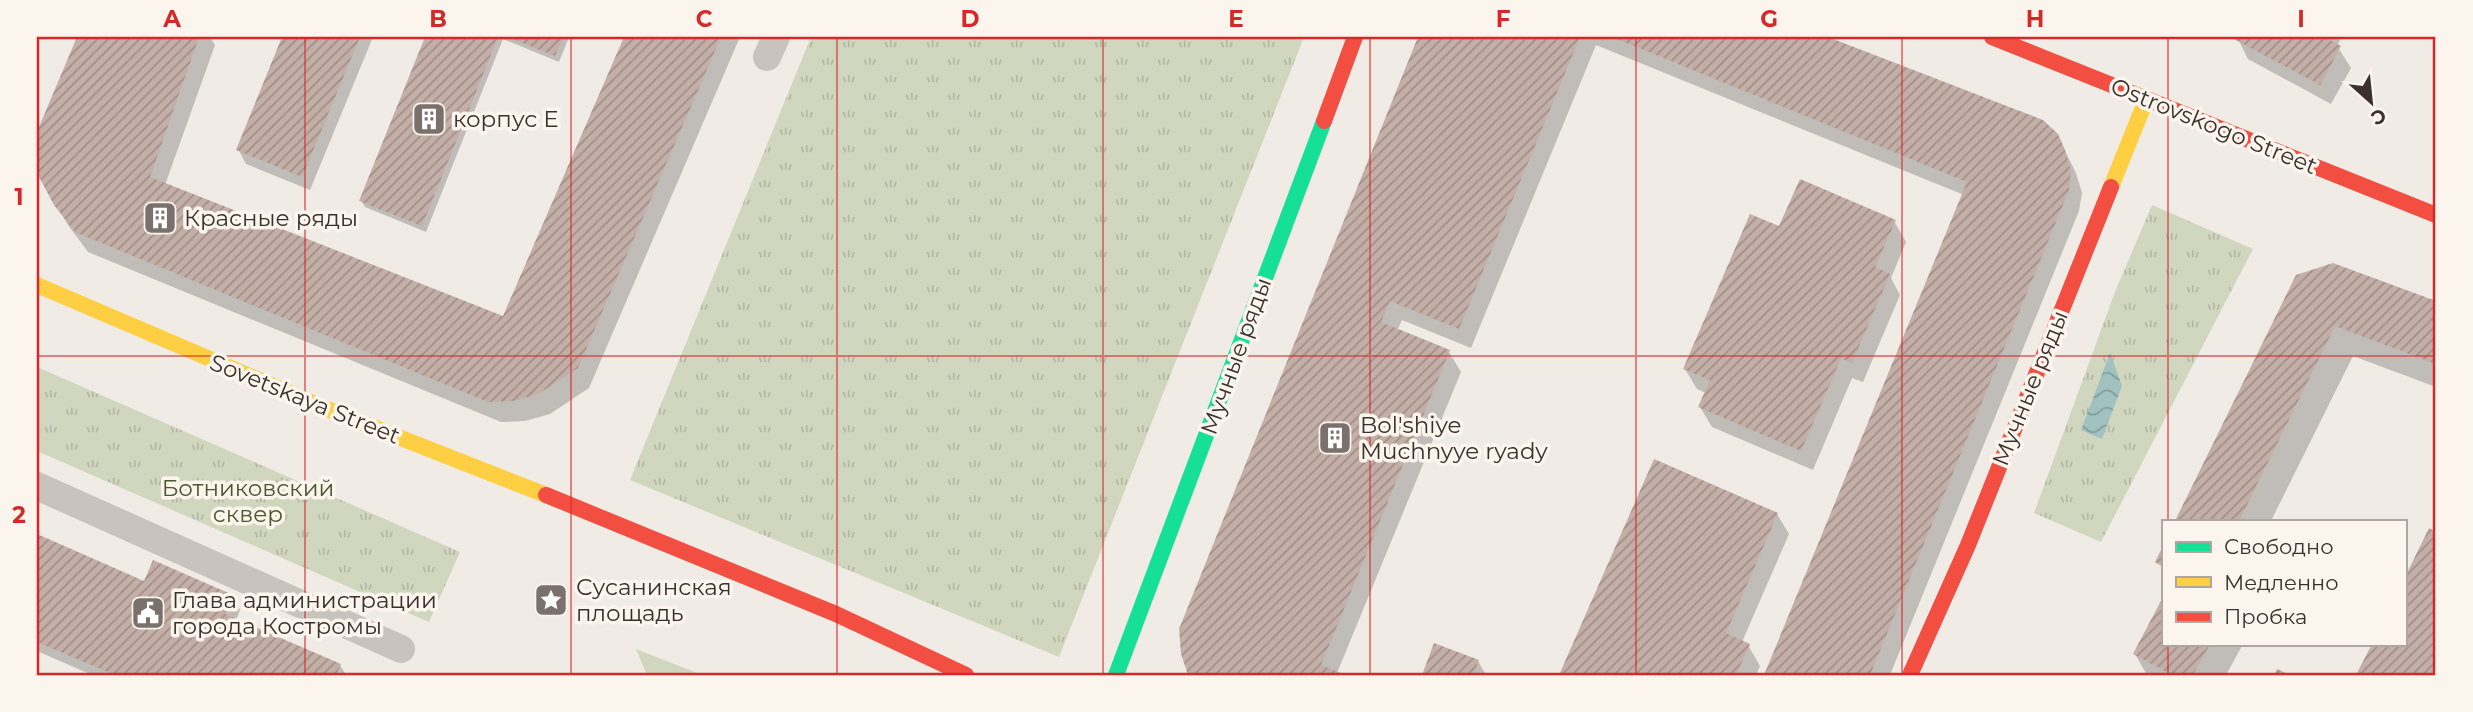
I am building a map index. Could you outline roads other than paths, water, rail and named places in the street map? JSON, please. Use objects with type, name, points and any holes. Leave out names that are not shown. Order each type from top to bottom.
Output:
[{"type":"street","name":"Мучные ряды","points":[[1116,675],[1355,37]]},
{"type":"street","name":"Ostrovskogo Street","points":[[1992,37],[2436,215]]},
{"type":"street","name":"Мучные ряды","points":[[1910,675],[1968,545],[2146,100]]},
{"type":"street","name":"Sovetskaya Street","points":[[37,285],[327,409],[576,507],[836,614],[966,675]]},
{"type":"street","points":[[37,486],[401,649]]},
{"type":"water","points":[[2110,353],[2122,386],[2102,439],[2081,430]]},
{"type":"place","name":"корпус Е","points":[[429,119]]},
{"type":"place","name":"Красные ряды","points":[[160,218]]},
{"type":"place","name":"Bol'shiye Muchnyye ryady","points":[[1335,438]]},
{"type":"place","name":"Сусанинская площадь","points":[[551,600]]},
{"type":"place","name":"Глава администрации города Костромы","points":[[148,613]]},
{"type":"park label","name":"Ботниковский сквер","points":[[248,501]]}]
